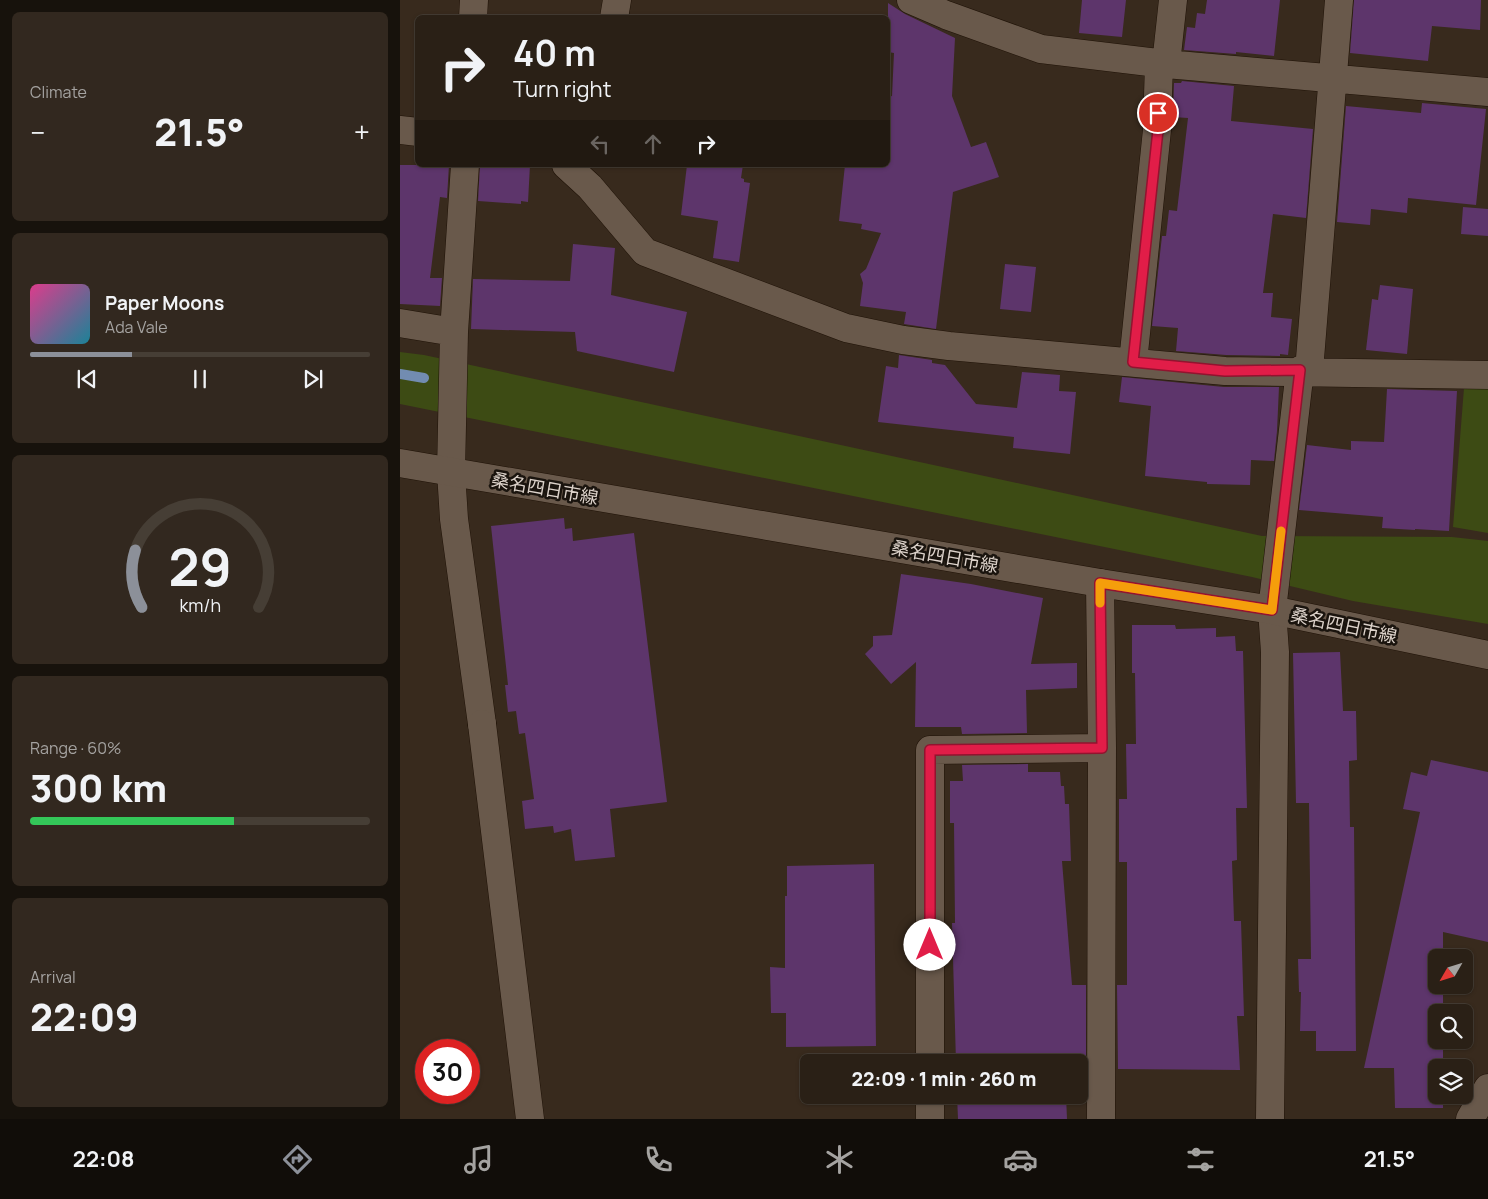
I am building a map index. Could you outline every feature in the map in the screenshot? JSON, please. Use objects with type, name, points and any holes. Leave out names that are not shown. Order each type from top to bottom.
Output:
[{"type":"street","points":[[473,15],[474,0]]},
{"type":"street","points":[[614,15],[617,0]]},
{"type":"street","points":[[911,0],[947,8],[1040,49],[1162,63],[1488,92]]},
{"type":"street","points":[[1133,362],[1158,130],[1162,63],[1173,0]]},
{"type":"street","points":[[1270,1119],[1275,652],[1272,610],[1304,371],[1340,0]]},
{"type":"street","points":[[400,130],[415,132]]},
{"type":"street","points":[[465,167],[451,418],[451,472],[454,519],[482,724],[530,1119]]},
{"type":"street","points":[[580,171],[645,252],[846,328],[903,340],[948,346],[1225,371],[1488,374]]},
{"type":"street","points":[[400,323],[454,340]]},
{"type":"street","name":"桑名四日市線","points":[[400,463],[1100,583],[1272,610],[1488,655]]},
{"type":"street","points":[[1100,583],[1102,748],[1101,1119]]},
{"type":"street","points":[[930,1054],[930,750],[1102,748]]},
{"type":"street","points":[[1470,1119],[1488,1088]]},
{"type":"street","points":[[930,1104],[930,1119]]},
{"type":"green space","points":[[400,352],[424,355],[1262,536],[1452,537],[1488,541],[1488,624],[1353,601],[1252,577],[400,404]]},
{"type":"green space","points":[[1464,388],[1488,389],[1488,533],[1453,527]]},
{"type":"building","points":[[1082,0],[1126,0],[1122,37],[1079,33]]},
{"type":"building","points":[[1207,0],[1280,0],[1274,56],[1184,50],[1187,27],[1195,28],[1197,13],[1205,14]]},
{"type":"building","points":[[1354,0],[1481,0],[1480,30],[1432,26],[1428,61],[1350,53]]},
{"type":"building","points":[[888,3],[905,14],[955,38],[952,96],[971,147],[986,142],[999,177],[953,192],[936,329],[904,324],[906,312],[860,306],[863,283],[860,274],[866,269],[881,233],[861,229],[862,224],[839,221],[845,167],[890,167],[890,96],[892,96],[894,53],[890,52],[890,15],[888,15]]},
{"type":"building","points":[[1182,81],[1234,86],[1231,121],[1313,129],[1306,218],[1273,214],[1263,293],[1273,293],[1271,317],[1292,319],[1288,355],[1226,355],[1176,351],[1178,328],[1152,326],[1162,236],[1166,236],[1169,210],[1177,211],[1188,118],[1173,117],[1174,83],[1181,83]]},
{"type":"building","points":[[1422,103],[1486,109],[1476,205],[1408,198],[1407,213],[1371,209],[1370,225],[1337,222],[1346,106],[1421,113]]},
{"type":"building","points":[[400,165],[449,167],[447,198],[440,197],[430,278],[442,278],[440,306],[400,304]]},
{"type":"building","points":[[480,167],[530,167],[528,202],[521,201],[521,204],[478,201]]},
{"type":"building","points":[[687,167],[743,167],[741,178],[744,179],[744,182],[750,183],[739,262],[713,258],[718,221],[681,215]]},
{"type":"building","points":[[1463,207],[1488,209],[1488,236],[1461,234]]},
{"type":"building","points":[[573,244],[615,248],[611,295],[687,312],[674,372],[577,351],[575,332],[471,329],[473,279],[570,281]]},
{"type":"building","points":[[1005,264],[1036,267],[1031,312],[1000,309]]},
{"type":"building","points":[[1380,285],[1413,289],[1407,354],[1366,350],[1372,299],[1378,300]]},
{"type":"building","points":[[899,355],[932,360],[932,363],[945,365],[976,404],[1017,408],[1022,372],[1060,375],[1059,391],[1076,392],[1070,454],[1013,448],[1014,437],[878,422],[886,366],[898,368]]},
{"type":"building","points":[[1122,377],[1224,387],[1279,387],[1274,461],[1251,460],[1250,485],[1207,484],[1207,482],[1145,476],[1151,406],[1119,402]]},
{"type":"building","points":[[1387,389],[1457,391],[1449,531],[1382,528],[1383,517],[1299,510],[1307,445],[1351,450],[1351,441],[1384,442]]},
{"type":"building","points":[[564,518],[565,529],[572,528],[573,541],[634,533],[667,802],[610,809],[615,857],[575,861],[571,829],[554,833],[553,826],[525,829],[522,801],[534,799],[525,733],[519,734],[516,711],[508,712],[505,685],[508,685],[491,526]]},
{"type":"building","points":[[901,574],[971,584],[1043,598],[1031,664],[1077,663],[1077,688],[1026,690],[1027,733],[962,734],[961,727],[915,727],[916,662],[891,684],[865,654],[873,646],[873,636],[892,635]]},
{"type":"building","points":[[1132,625],[1175,625],[1176,629],[1216,628],[1216,637],[1235,636],[1236,651],[1243,651],[1247,808],[1236,808],[1237,860],[1232,861],[1234,921],[1241,921],[1244,1016],[1237,1016],[1240,1070],[1118,1069],[1117,985],[1127,985],[1127,862],[1119,862],[1119,799],[1127,799],[1126,744],[1136,744],[1135,673],[1132,673]]},
{"type":"building","points":[[1340,652],[1343,711],[1356,711],[1357,760],[1349,761],[1350,827],[1354,827],[1356,1051],[1316,1051],[1316,1031],[1300,1031],[1301,992],[1299,992],[1298,959],[1311,959],[1309,803],[1296,803],[1293,653]]},
{"type":"building","points":[[1431,760],[1488,772],[1488,942],[1443,932],[1443,949],[1428,949],[1428,994],[1443,994],[1443,1004],[1428,1004],[1428,1049],[1443,1049],[1443,1059],[1428,1059],[1428,1104],[1443,1104],[1443,1108],[1395,1108],[1394,1068],[1364,1068],[1420,812],[1403,809],[1411,772],[1427,776]]},
{"type":"building","points":[[1028,764],[1028,772],[1060,772],[1061,786],[1064,786],[1065,804],[1069,804],[1071,861],[1062,861],[1072,985],[1086,985],[1086,1054],[956,1054],[952,923],[955,923],[954,823],[950,823],[950,781],[963,781],[962,765]]},
{"type":"building","points":[[874,864],[876,1046],[786,1047],[786,1013],[771,1013],[770,967],[785,968],[787,866]]},
{"type":"building","points":[[957,1104],[1066,1104],[1067,1119],[958,1119]]},
{"type":"waterway","points":[[400,374],[424,378]]},
{"type":"slow traffic","points":[[1100,603],[1100,583],[1272,610],[1281,531]]},
{"type":"route","points":[[930,945],[930,750],[1102,748],[1100,583],[1272,610],[1300,370],[1225,371],[1133,362],[1158,130],[1158,113]]}]
